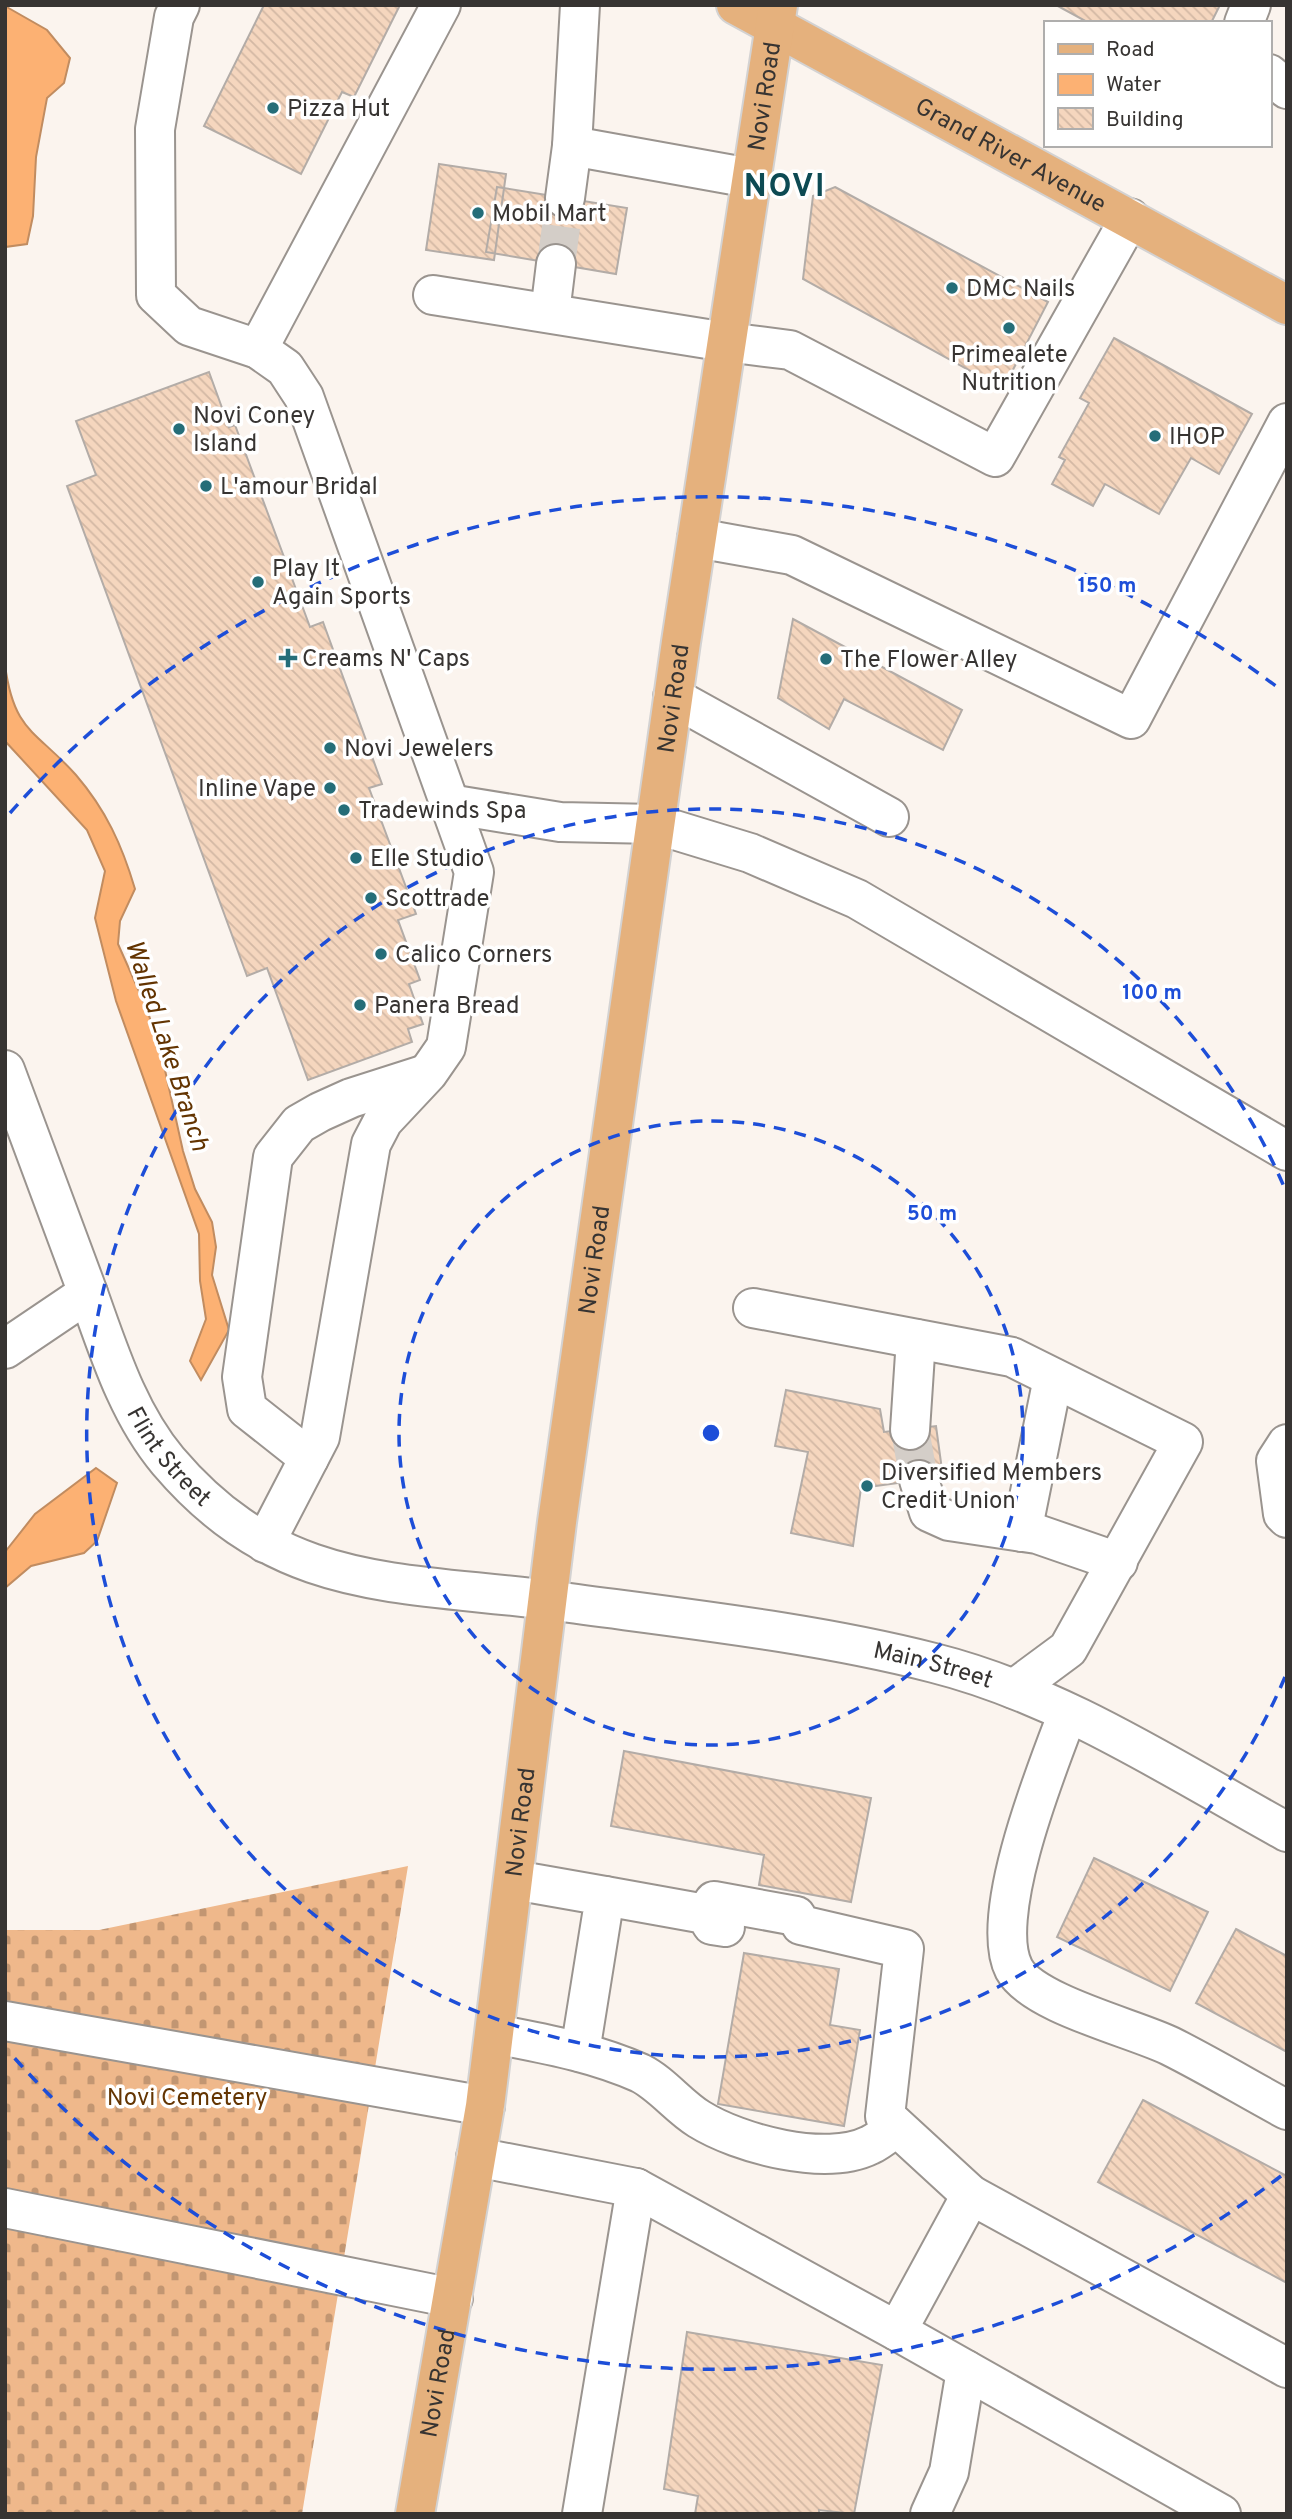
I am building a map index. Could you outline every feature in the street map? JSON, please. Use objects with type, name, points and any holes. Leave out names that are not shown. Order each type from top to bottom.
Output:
[{"type":"main road","name":"Grand River Avenue","points":[[736,5],[776,16],[1287,305]]},
{"type":"main road","name":"Novi Road","points":[[415,2514],[485,2106],[546,1600],[673,697],[776,16]]},
{"type":"street","points":[[258,349],[441,5]]},
{"type":"street","points":[[565,198],[572,146],[580,5]]},
{"type":"street","points":[[168,9],[155,130],[156,295],[189,326],[258,349],[285,368],[304,397],[474,872],[446,1048],[428,1073],[383,1121],[371,1144],[320,1437],[265,1542]]},
{"type":"street","points":[[1271,76],[1287,89]]},
{"type":"street","points":[[572,146],[750,178]]},
{"type":"street","points":[[433,295],[790,350],[995,457],[1130,218]]},
{"type":"street","points":[[550,313],[556,264]]},
{"type":"street","points":[[697,538],[792,555],[1131,719],[1287,423]]},
{"type":"street","points":[[673,697],[889,817]]},
{"type":"street","points":[[449,804],[560,822],[655,824],[750,853],[857,899],[1287,1151]]},
{"type":"street","name":"Flint Street","points":[[5,1070],[88,1293],[145,1431],[172,1465],[203,1496],[265,1542],[294,1558],[372,1581],[546,1600]]},
{"type":"street","points":[[309,1458],[247,1409],[242,1377],[273,1157],[299,1124],[320,1112],[351,1098],[428,1073]]},
{"type":"street","points":[[5,1349],[88,1293]]},
{"type":"street","points":[[753,1308],[1012,1357],[1183,1441],[1068,1649],[1014,1689]]},
{"type":"street","points":[[910,1430],[916,1339]]},
{"type":"street","points":[[1023,1532],[1053,1378]]},
{"type":"street","points":[[1287,1444],[1276,1461],[1283,1514],[1287,1518]]},
{"type":"street","points":[[919,1480],[929,1512],[949,1521],[1023,1532],[1118,1562]]},
{"type":"street","name":"Main Street","points":[[546,1600],[880,1650],[958,1670],[1014,1689],[1068,1713],[1287,1832]]},
{"type":"street","points":[[1068,1713],[1045,1774],[1016,1871],[1005,1932],[1014,1970],[1040,1994],[1169,2046],[1287,2110]]},
{"type":"street","points":[[514,1880],[705,1914],[712,1924],[789,1938],[801,1925],[904,1949],[885,2116],[971,2195],[1287,2368]]},
{"type":"street","points":[[580,2052],[605,1896]]},
{"type":"street","points":[[5,2021],[485,2106]]},
{"type":"street","points":[[495,2034],[597,2055],[644,2075],[700,2120],[749,2141],[797,2152],[837,2154],[869,2146],[896,2127]]},
{"type":"street","points":[[476,2157],[636,2188],[897,2331],[1221,2514]]},
{"type":"street","points":[[582,2514],[636,2188]]},
{"type":"street","points":[[897,2331],[971,2195]]},
{"type":"street","points":[[5,2208],[453,2298]]},
{"type":"street","points":[[930,2514],[948,2472],[966,2370]]},
{"type":"green space","name":"Novi Cemetery","points":[[408,1866],[302,2514],[5,2514],[5,1930],[99,1930]]},
{"type":"water","points":[[5,6],[47,30],[70,58],[64,83],[47,98],[36,157],[33,216],[27,244],[5,247]]},
{"type":"water","points":[[5,665],[14,705],[21,718],[76,775],[96,801],[119,843],[135,889],[120,921],[118,944],[147,1009],[163,1061],[183,1151],[195,1189],[212,1222],[216,1247],[212,1275],[229,1330],[201,1380],[190,1361],[206,1319],[200,1281],[199,1234],[116,1001],[95,918],[105,871],[87,830],[5,741]]},
{"type":"water","points":[[96,1468],[117,1483],[97,1541],[84,1553],[31,1566],[5,1588],[5,1552],[35,1514]]},
{"type":"building","points":[[264,5],[400,5],[354,97],[342,92],[301,174],[204,126]]},
{"type":"building","points":[[1056,5],[1220,5],[1212,21],[1085,21]]},
{"type":"building","points":[[439,164],[506,174],[494,260],[426,250]]},
{"type":"building","points":[[497,187],[627,208],[616,274],[486,252]]},
{"type":"building","points":[[835,187],[1048,302],[1003,389],[803,279],[813,196]]},
{"type":"building","name":"IHOP","points":[[1114,338],[1252,414],[1219,474],[1191,458],[1159,514],[1105,484],[1093,506],[1052,484],[1065,460],[1059,457],[1089,403],[1080,398]]},
{"type":"building","points":[[209,372],[229,427],[235,425],[310,627],[323,622],[382,784],[369,788],[416,914],[398,920],[420,980],[409,984],[423,1024],[408,1029],[412,1042],[308,1080],[267,968],[247,976],[67,486],[96,475],[76,421]]},
{"type":"building","name":"The Flower Alley","points":[[793,619],[962,710],[943,750],[844,699],[829,729],[778,698]]},
{"type":"building","points":[[786,1390],[880,1409],[884,1432],[936,1426],[943,1477],[861,1488],[853,1546],[791,1533],[808,1452],[775,1446]]},
{"type":"building","points":[[624,1751],[871,1798],[851,1902],[759,1885],[764,1855],[611,1826]]},
{"type":"building","points":[[1094,1858],[1208,1912],[1170,1991],[1057,1937]]},
{"type":"building","points":[[1236,1929],[1287,1956],[1287,2052],[1196,2003]]},
{"type":"building","points":[[744,1953],[839,1969],[830,2025],[860,2030],[844,2126],[718,2104]]},
{"type":"building","points":[[1143,2100],[1287,2176],[1287,2283],[1098,2182]]},
{"type":"building","points":[[687,2332],[882,2365],[854,2514],[819,2510],[819,2514],[695,2514],[698,2496],[664,2489]]},
{"type":"tunnel","points":[[556,264],[565,198]]},
{"type":"tunnel","points":[[910,1430],[919,1480]]},
{"type":"place","name":"Pizza Hut","points":[[273,108]]},
{"type":"place","name":"Mobil Mart","points":[[478,213]]},
{"type":"place","name":"DMC Nails","points":[[952,288]]},
{"type":"place","name":"Primealete Nutrition","points":[[1009,328]]},
{"type":"place","name":"Novi Coney Island","points":[[179,429]]},
{"type":"place","name":"IHOP","points":[[1155,436]]},
{"type":"place","name":"L'amour Bridal","points":[[206,486]]},
{"type":"place","name":"Play It Again Sports","points":[[258,582]]},
{"type":"place","name":"Creams N' Caps","points":[[288,658]]},
{"type":"place","name":"The Flower Alley","points":[[826,659]]},
{"type":"place","name":"Novi Jewelers","points":[[330,748]]},
{"type":"place","name":"Inline Vape","points":[[330,788]]},
{"type":"place","name":"Tradewinds Spa","points":[[344,810]]},
{"type":"place","name":"Elle Studio","points":[[356,858]]},
{"type":"place","name":"Scottrade","points":[[371,898]]},
{"type":"place","name":"Calico Corners","points":[[381,954]]},
{"type":"place","name":"Panera Bread","points":[[360,1005]]},
{"type":"place","name":"Diversified Members Credit Union","points":[[867,1486]]},
{"type":"district","name":"NOVI","points":[[785,185]]},
{"type":"water label","name":"Walled Lake Branch","points":[[168,1045]]}]
